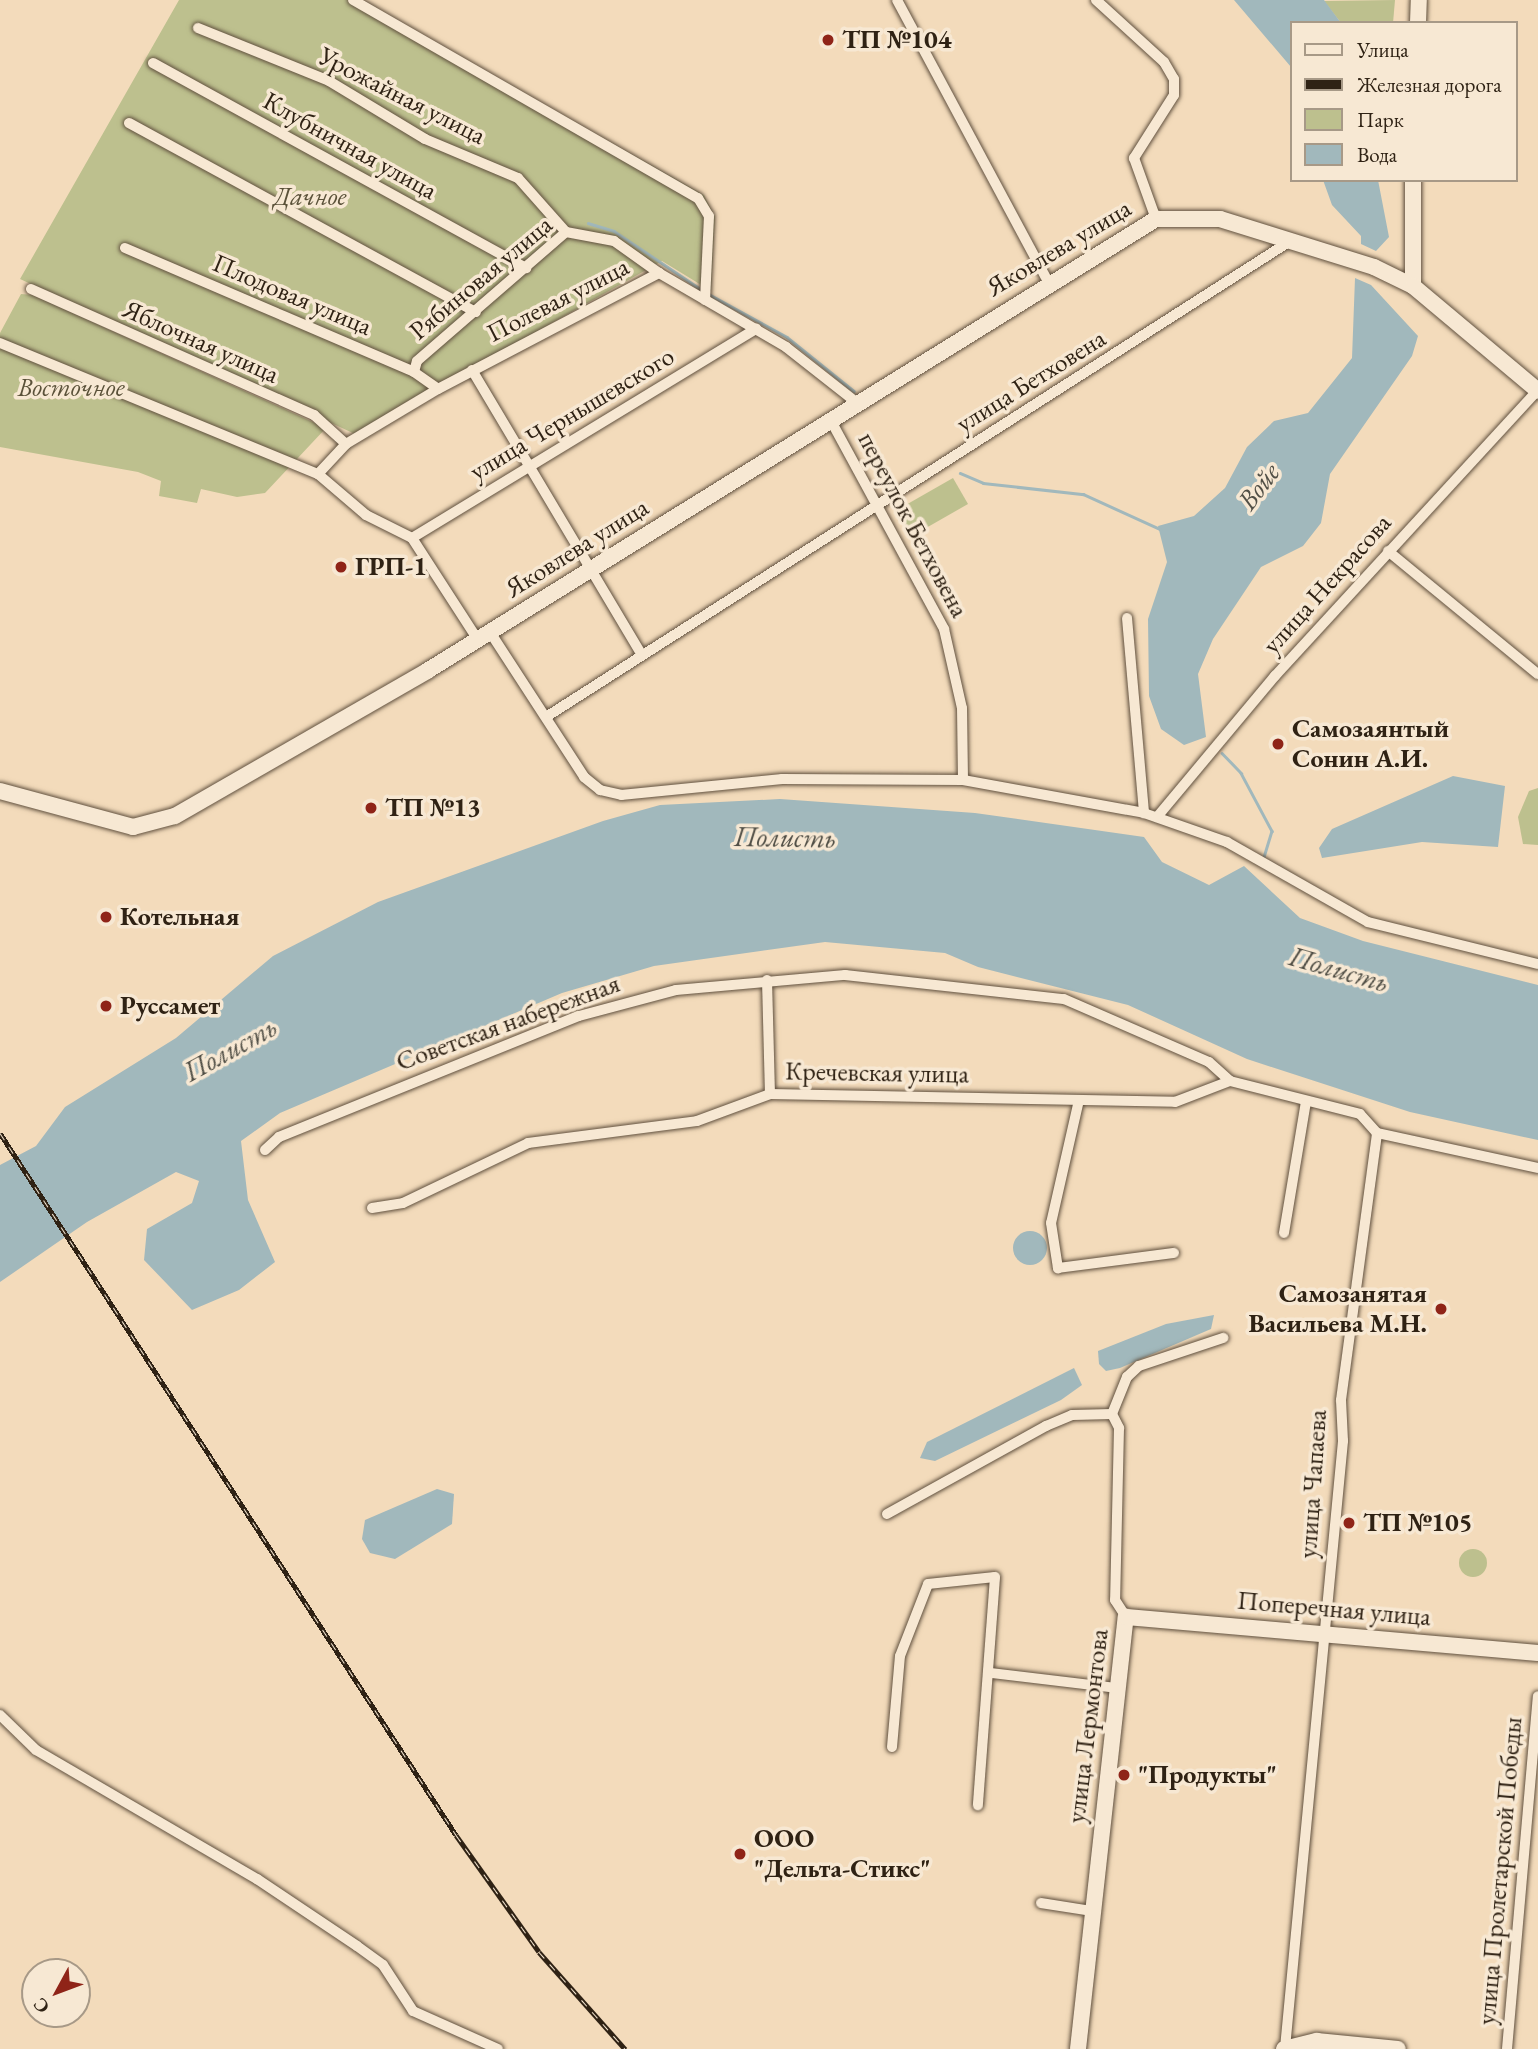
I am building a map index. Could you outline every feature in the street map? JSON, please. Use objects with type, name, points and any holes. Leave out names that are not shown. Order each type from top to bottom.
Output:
[{"type":"street","points":[[353,0],[698,198],[709,216],[705,300]]},
{"type":"street","points":[[897,0],[1048,282]]},
{"type":"street","name":"Яковлева улица","points":[[1096,0],[1164,62],[1174,79],[1174,94],[1134,158],[1156,219]]},
{"type":"street","points":[[1418,21],[1419,0]]},
{"type":"street","name":"Урожайная улица","points":[[198,28],[329,81],[425,139],[518,178],[566,232]]},
{"type":"street","name":"Клубничная улица","points":[[153,63],[526,268]]},
{"type":"street","points":[[129,122],[476,312]]},
{"type":"street","points":[[1413,182],[1413,286]]},
{"type":"street","name":"Яковлева улица","points":[[0,791],[117,824],[153,825],[212,797],[484,636],[1048,282],[1156,219],[1220,219],[1292,240]]},
{"type":"street","name":"Рябиновая улица","points":[[414,372],[417,361],[566,232],[614,241],[659,273]]},
{"type":"street","points":[[1292,240],[1413,286],[1538,390]]},
{"type":"street","name":"улица Бетховена","points":[[546,717],[641,653],[880,505],[1292,240]]},
{"type":"street","name":"Плодовая улица","points":[[125,248],[414,372],[439,389]]},
{"type":"street","name":"Полевая улица","points":[[318,474],[346,444],[439,389],[659,273],[756,330],[856,402]]},
{"type":"street","name":"Яблочная улица","points":[[31,289],[314,415],[346,444]]},
{"type":"street","name":"улица Чернышевского","points":[[412,538],[756,330]]},
{"type":"street","points":[[0,343],[318,474],[366,515],[412,538],[546,717],[583,777],[600,790],[621,795],[782,779],[963,780],[1144,813],[1227,842],[1368,922],[1538,964]]},
{"type":"street","points":[[472,370],[593,566],[641,653]]},
{"type":"street","name":"улица Некрасова","points":[[1157,817],[1388,551],[1538,390]]},
{"type":"street","name":"переулок Бетховена","points":[[830,419],[926,587],[955,665],[963,780]]},
{"type":"street","points":[[1388,551],[1538,674]]},
{"type":"street","points":[[1127,618],[1144,813]]},
{"type":"street","name":"Советская набережная","points":[[265,1150],[279,1137],[579,1016],[676,990],[767,980],[909,978],[1063,999],[1209,1062],[1230,1081],[1360,1114],[1377,1133],[1538,1168]]},
{"type":"street","points":[[767,980],[770,1094]]},
{"type":"street","name":"Кречевская улица","points":[[372,1208],[403,1203],[528,1143],[696,1121],[770,1094],[1175,1102],[1230,1081]]},
{"type":"street","points":[[1079,1100],[1051,1223],[1058,1268],[1174,1253]]},
{"type":"street","points":[[1284,1233],[1306,1101]]},
{"type":"street","name":"улица Чапаева","points":[[1284,2049],[1324,1631],[1342,1400],[1377,1133]]},
{"type":"street","points":[[887,1514],[1046,1426],[1072,1415],[1112,1414],[1127,1377],[1139,1366],[1223,1338]]},
{"type":"street","name":"улица Лермонтова","points":[[1078,2049],[1126,1617],[1115,1600],[1119,1428],[1112,1414]]},
{"type":"street","points":[[892,1747],[900,1656],[928,1584],[995,1577],[991,1673],[978,1805]]},
{"type":"street","name":"Поперечная улица","points":[[1126,1617],[1324,1631],[1538,1653]]},
{"type":"street","points":[[991,1673],[1118,1688]]},
{"type":"street","name":"улица Пролетарской Победы","points":[[1507,2049],[1538,1696]]},
{"type":"street","points":[[0,1715],[36,1750],[257,1879],[357,1946],[383,1965],[413,2011],[498,2049]]},
{"type":"street","points":[[1041,1903],[1092,1911]]},
{"type":"street","points":[[1284,2049],[1317,2041],[1398,2049]]},
{"type":"green space","name":"Дачное","points":[[179,0],[360,0],[704,195],[715,217],[711,291],[662,261],[355,434],[20,279]]},
{"type":"green space","points":[[1395,0],[1393,21],[1339,21],[1324,1]]},
{"type":"green space","name":"Восточное","points":[[21,294],[33,295],[326,428],[265,493],[237,497],[201,489],[197,503],[159,496],[161,481],[138,472],[0,447],[0,333]]},
{"type":"green space","points":[[953,478],[968,504],[912,536],[897,510]]},
{"type":"green space","points":[[1538,788],[1538,845],[1523,844],[1518,817],[1529,791]]},
{"type":"green space","points":[[1473,1549],[1483,1553],[1487,1563],[1483,1573],[1473,1577],[1463,1573],[1459,1563],[1463,1553]]},
{"type":"water","points":[[1234,0],[1324,0],[1340,21],[1290,21],[1290,66]]},
{"type":"water","points":[[1324,182],[1378,182],[1389,237],[1376,251],[1361,244],[1361,236],[1332,205]]},
{"type":"water","points":[[1355,278],[1371,285],[1418,336],[1412,356],[1330,474],[1321,523],[1303,546],[1261,567],[1213,639],[1198,674],[1206,737],[1184,745],[1161,729],[1149,696],[1148,619],[1167,562],[1158,526],[1194,516],[1225,488],[1247,447],[1274,421],[1308,413],[1352,358]]},
{"type":"water","points":[[1453,776],[1505,786],[1498,847],[1422,842],[1322,858],[1319,848],[1332,829]]},
{"type":"water","name":"Полисть","points":[[780,799],[975,813],[1144,837],[1162,862],[1209,885],[1244,866],[1300,918],[1363,941],[1538,985],[1538,1140],[1410,1112],[1247,1059],[1128,1005],[978,967],[945,953],[825,942],[654,966],[562,993],[280,1113],[241,1141],[248,1200],[275,1262],[239,1290],[192,1310],[144,1260],[147,1229],[192,1203],[199,1181],[176,1172],[87,1222],[0,1282],[0,1165],[36,1146],[65,1107],[176,1038],[273,956],[378,902],[603,821],[660,805]]},
{"type":"water","points":[[1030,1231],[1042,1236],[1047,1248],[1042,1260],[1030,1265],[1018,1260],[1013,1248],[1018,1236]]},
{"type":"water","points":[[1214,1315],[1211,1329],[1120,1368],[1106,1371],[1099,1364],[1098,1351],[1166,1324]]},
{"type":"water","points":[[1074,1368],[1082,1385],[1061,1400],[935,1461],[920,1458],[927,1442]]},
{"type":"water","points":[[437,1489],[454,1494],[452,1524],[395,1559],[370,1553],[362,1539],[365,1520]]},
{"type":"waterway","points":[[588,223],[614,231],[702,290]]},
{"type":"waterway","points":[[707,293],[787,337],[854,391]]},
{"type":"waterway","points":[[960,473],[983,483],[1083,494],[1160,529]]},
{"type":"waterway","name":"Войе","points":[[1222,753],[1241,773],[1272,831],[1264,857]]},
{"type":"railway","points":[[0,1133],[456,1835],[539,1952],[625,2049]]},
{"type":"place","name":"ТП №104","points":[[828,40]]},
{"type":"place","name":"ГРП-1","points":[[341,567]]},
{"type":"place","name":"Самозаянтый Сонин А.И.","points":[[1278,744]]},
{"type":"place","name":"ТП №13","points":[[371,808]]},
{"type":"place","name":"Котельная","points":[[106,917]]},
{"type":"place","name":"Руссамет","points":[[106,1006]]},
{"type":"place","name":"Самозанятая Васильева М.Н.","points":[[1441,1309]]},
{"type":"place","name":"ТП №105","points":[[1349,1523]]},
{"type":"place","name":"\"Продукты\"","points":[[1124,1775]]},
{"type":"place","name":"ООО \"Дельта-Стикс\"","points":[[740,1854]]}]
